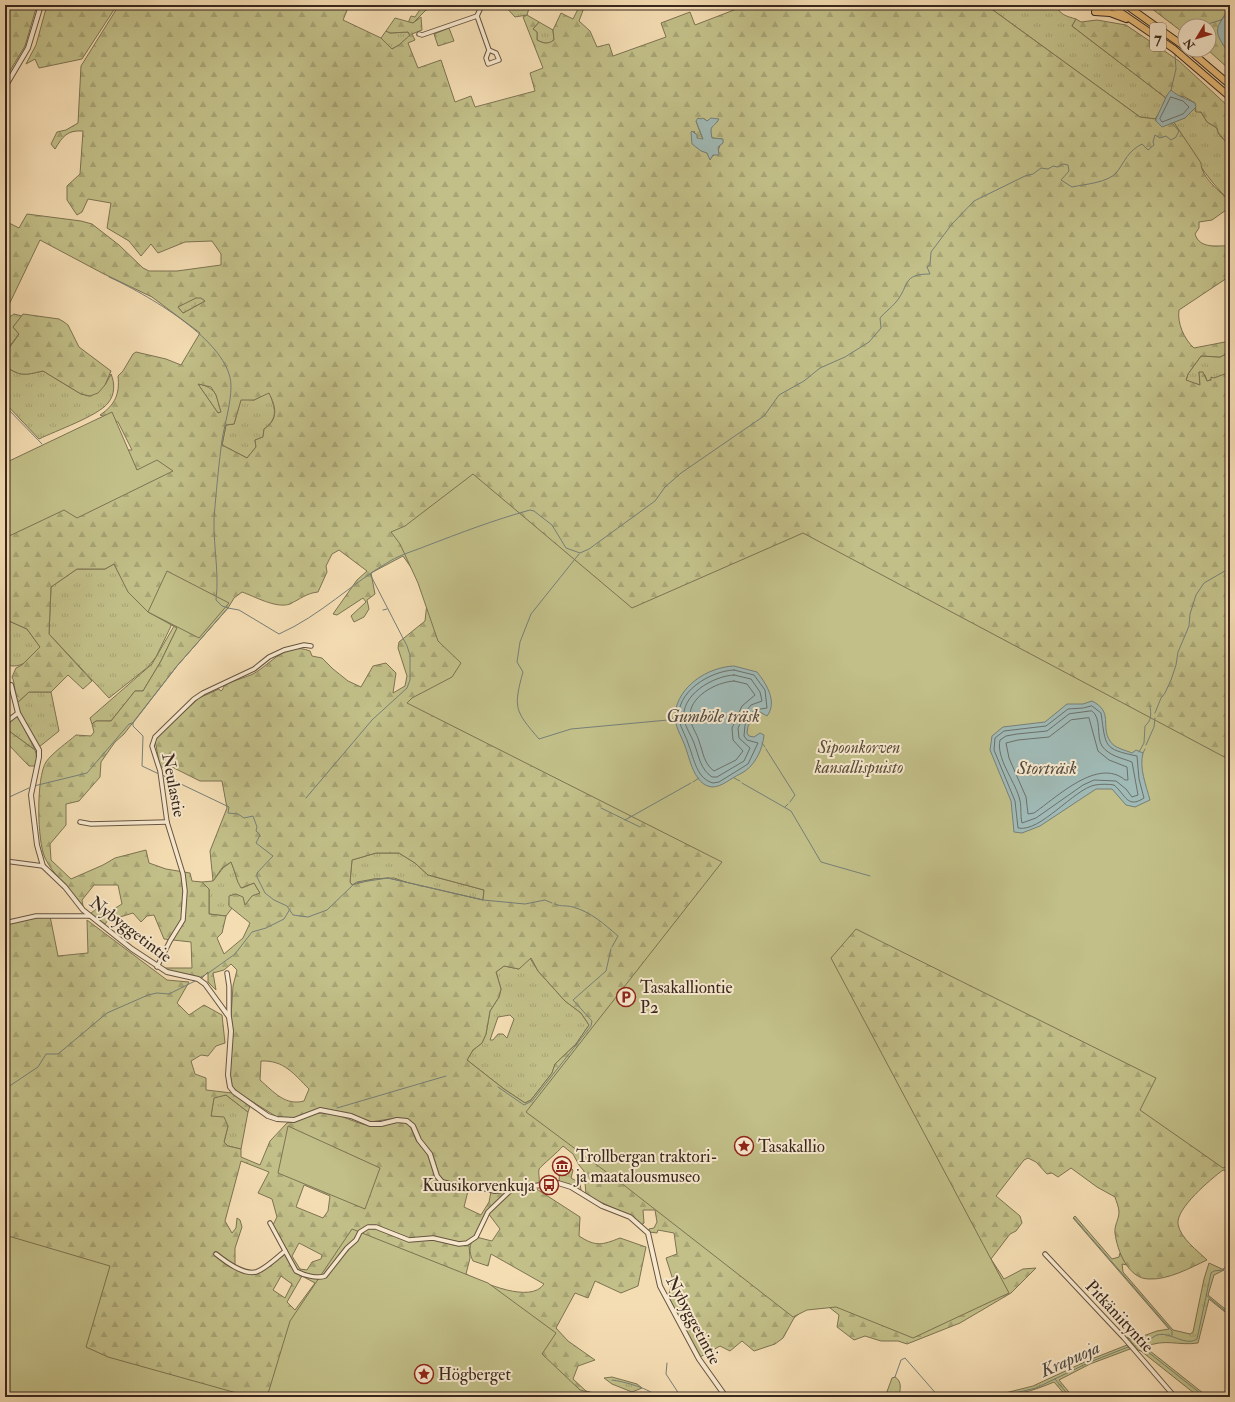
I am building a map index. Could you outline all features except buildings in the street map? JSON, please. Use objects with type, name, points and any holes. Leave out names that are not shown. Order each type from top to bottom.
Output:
[{"type":"highway","name":"7","points":[[1110,5],[1139,24],[1186,59],[1230,97]]},
{"type":"highway","name":"7","points":[[1126,5],[1177,41]]},
{"type":"highway","points":[[1095,12],[1110,13],[1139,24]]},
{"type":"highway","name":"7","points":[[1198,58],[1230,85]]},
{"type":"street","points":[[5,87],[28,48],[41,5]]},
{"type":"street","points":[[482,5],[477,16],[489,50]]},
{"type":"street","points":[[614,5],[624,5]]},
{"type":"street","points":[[419,34],[422,35],[477,16]]},
{"type":"street","name":"Neulastie","points":[[158,967],[170,941],[183,920],[185,909],[184,881],[167,822],[161,777],[152,746],[154,737],[194,699],[254,669],[280,651],[304,645],[311,646]]},
{"type":"street","points":[[5,861],[43,866],[37,845],[31,800],[32,785],[39,757],[39,750],[18,713],[12,684]]},
{"type":"street","points":[[5,723],[18,713]]},
{"type":"street","points":[[80,822],[91,824],[167,822]]},
{"type":"street","name":"Nybyggetintie","points":[[43,866],[65,887],[76,902],[90,916],[166,972],[198,979],[219,1002],[229,1017],[231,1031],[228,1075],[230,1087],[239,1096],[268,1116],[288,1121],[315,1111],[328,1111],[351,1116],[370,1124],[382,1124],[397,1120],[407,1121],[412,1126],[419,1140],[430,1154],[437,1176],[442,1182],[470,1185],[495,1191],[558,1183],[571,1187],[602,1206],[625,1214],[645,1230],[650,1239],[654,1266],[660,1286],[699,1360],[726,1397]]},
{"type":"street","points":[[5,923],[36,916],[90,916]]},
{"type":"street","points":[[227,973],[229,986],[229,1017]]},
{"type":"street","points":[[270,1223],[298,1272],[321,1277],[327,1274],[337,1259],[356,1240],[360,1232],[368,1227],[376,1227],[409,1240],[433,1238],[463,1244],[476,1237],[488,1212],[512,1189]]},
{"type":"street","points":[[216,1254],[245,1271],[257,1272],[285,1251]]},
{"type":"street","name":"Pitkäniityntie","points":[[1045,1254],[1124,1338],[1175,1397]]},
{"type":"green space","points":[[5,5],[37,5],[25,46],[5,79]]},
{"type":"green space","points":[[47,5],[117,5],[82,59],[39,68],[35,59],[26,64],[36,45]]},
{"type":"green space","points":[[119,5],[341,5],[348,8],[343,20],[381,38],[392,49],[410,35],[408,32],[390,33],[386,31],[395,18],[413,23],[421,17],[422,30],[412,34],[415,40],[408,43],[418,68],[441,60],[455,102],[471,96],[475,107],[535,91],[530,73],[543,68],[523,17],[527,15],[539,22],[533,29],[537,32],[537,40],[547,43],[554,40],[553,30],[561,13],[573,19],[580,5],[585,5],[579,21],[590,31],[597,47],[609,44],[613,56],[666,37],[661,23],[690,12],[695,25],[747,5],[986,5],[1140,117],[1156,119],[1156,121],[1173,121],[1201,163],[1204,174],[1216,189],[1230,201],[1230,212],[1226,210],[1212,220],[1199,222],[1199,228],[1195,234],[1197,239],[1205,245],[1230,246],[1230,276],[1179,310],[1180,325],[1187,340],[1194,348],[1230,341],[1230,352],[1220,357],[1201,356],[1188,374],[1186,380],[1200,385],[1199,372],[1203,372],[1207,381],[1211,380],[1211,377],[1214,378],[1230,372],[1230,1172],[1223,1170],[1195,1194],[1182,1210],[1178,1224],[1179,1229],[1186,1239],[1207,1260],[1164,1278],[1142,1278],[1130,1269],[1118,1247],[1115,1230],[1119,1212],[1115,1197],[1097,1187],[1071,1168],[1058,1177],[1052,1173],[1047,1174],[1036,1162],[1028,1158],[1024,1160],[996,1196],[1020,1216],[1022,1223],[1016,1231],[1010,1234],[991,1259],[1004,1279],[1023,1269],[1036,1268],[1011,1293],[960,1323],[907,1344],[898,1341],[881,1341],[865,1336],[854,1340],[837,1327],[839,1315],[825,1304],[809,1305],[794,1318],[783,1338],[775,1344],[754,1351],[742,1341],[730,1351],[720,1346],[700,1357],[668,1297],[673,1280],[666,1258],[677,1254],[674,1233],[658,1230],[657,1233],[649,1232],[649,1229],[654,1228],[657,1222],[655,1210],[643,1210],[644,1223],[642,1225],[622,1212],[586,1194],[584,1171],[573,1154],[563,1146],[539,1169],[539,1183],[495,1189],[470,1183],[450,1182],[443,1180],[439,1175],[432,1153],[420,1139],[414,1125],[408,1119],[397,1118],[370,1122],[352,1114],[320,1108],[294,1118],[277,1117],[240,1094],[232,1086],[230,1075],[233,1031],[231,1017],[233,986],[237,970],[231,964],[224,970],[213,973],[216,990],[208,982],[208,972],[202,978],[167,971],[165,968],[192,968],[191,942],[164,939],[154,915],[147,916],[141,922],[133,913],[120,917],[113,914],[105,924],[90,914],[97,908],[109,912],[122,904],[118,885],[94,885],[82,900],[83,906],[48,864],[42,850],[40,838],[40,781],[46,762],[56,751],[76,735],[91,736],[94,732],[92,724],[96,721],[111,721],[135,691],[143,691],[161,661],[177,628],[148,612],[128,592],[114,564],[105,569],[77,569],[51,587],[49,634],[92,681],[83,689],[68,675],[51,692],[29,692],[17,703],[12,677],[16,668],[22,665],[40,647],[27,629],[9,621],[5,615],[5,491],[137,470],[122,450],[132,450],[118,422],[100,415],[113,403],[117,394],[118,376],[123,371],[133,354],[136,352],[166,359],[181,365],[200,333],[152,297],[104,274],[40,240],[5,313],[5,221],[19,228],[27,214],[81,221],[92,224],[119,245],[143,268],[149,271],[177,271],[221,265],[221,254],[212,241],[185,242],[158,253],[151,244],[141,256],[129,241],[107,228],[111,203],[88,199],[82,212],[77,215],[67,200],[67,186],[80,174],[83,131],[69,133],[60,141],[55,149],[51,144],[57,132],[66,130],[78,123],[81,66]],"holes":[[[705,119],[707,121],[718,121],[712,126],[711,135],[712,138],[722,139],[718,151],[710,159],[707,153],[698,148],[694,131],[697,138],[703,140],[696,121]],[[196,298],[205,301],[183,313],[179,308]],[[198,384],[211,387],[216,395],[221,412],[218,413]],[[269,393],[275,412],[272,421],[264,429],[263,437],[255,440],[256,447],[247,458],[222,445],[226,425],[234,424],[241,400],[254,400]],[[339,550],[367,571],[357,580],[333,614],[337,615],[363,598],[366,602],[351,616],[354,622],[364,617],[369,609],[367,600],[375,594],[371,573],[403,556],[417,576],[427,603],[425,621],[399,642],[398,648],[407,676],[405,686],[393,693],[396,673],[386,663],[373,666],[361,687],[348,681],[322,658],[312,656],[310,651],[294,649],[279,655],[253,674],[226,684],[223,690],[221,691],[219,689],[199,698],[155,740],[160,767],[172,767],[200,781],[222,781],[227,808],[210,851],[213,881],[222,868],[231,862],[241,888],[254,883],[260,893],[252,896],[245,905],[243,897],[236,894],[229,896],[229,906],[250,923],[243,938],[224,954],[217,938],[222,933],[226,916],[209,914],[209,889],[202,882],[192,881],[190,873],[166,869],[149,863],[146,850],[115,858],[71,879],[51,860],[50,844],[66,825],[66,804],[79,801],[100,777],[101,762],[115,742],[124,734],[177,666],[228,608],[234,598],[242,592],[278,605],[290,604],[307,595],[318,592],[327,572],[326,566],[332,554]],[[376,853],[399,853],[415,863],[428,875],[484,890],[483,900],[388,878],[374,879],[352,885],[350,882],[352,860]],[[531,958],[538,971],[565,1001],[581,1013],[589,1025],[576,1044],[555,1064],[552,1073],[531,1100],[525,1103],[504,1089],[467,1060],[473,1050],[482,1043],[486,1034],[490,1011],[499,997],[501,989],[496,972],[504,966],[519,969]],[[261,1061],[269,1061],[282,1065],[293,1073],[309,1089],[304,1101],[297,1102],[285,1100],[260,1080]]]},
{"type":"green space","points":[[423,5],[448,5],[447,7],[426,10],[413,23],[408,23],[411,16],[415,17]]},
{"type":"green space","points":[[504,5],[530,5],[527,15],[515,17]]},
{"type":"green space","points":[[986,5],[1056,5],[1061,13],[1076,19],[1072,26],[1166,98],[1161,110],[1155,119],[1140,117]]},
{"type":"green space","points":[[1147,5],[1230,5],[1230,9],[1221,20],[1223,45],[1230,53],[1230,70],[1217,58],[1217,18],[1177,18],[1177,28]]},
{"type":"green space","points":[[1076,19],[1081,22],[1097,20],[1126,25],[1179,61],[1230,108],[1230,142],[1225,141],[1218,132],[1217,128],[1207,122],[1201,112],[1196,112],[1195,103],[1185,97],[1167,95],[1166,98],[1072,26]]},
{"type":"green space","points":[[539,22],[553,30],[554,40],[550,43],[537,40],[537,32],[533,29]]},
{"type":"green space","points":[[449,28],[454,41],[438,46],[434,34]]},
{"type":"green space","points":[[386,31],[390,33],[408,32],[410,36],[392,49],[381,38]]},
{"type":"green space","points":[[1196,107],[1195,111],[1201,112],[1207,122],[1217,128],[1221,137],[1225,141],[1230,142],[1230,201],[1205,173],[1173,121],[1185,118]]},
{"type":"green space","points":[[196,298],[201,298],[205,301],[183,313],[178,307]]},
{"type":"green space","points":[[14,314],[22,316],[13,327],[19,334],[5,352],[5,320]]},
{"type":"green space","points":[[23,314],[59,319],[68,325],[79,347],[111,371],[105,385],[98,393],[90,396],[81,394],[43,371],[23,374],[15,372],[5,366],[5,354],[19,334],[13,327]]},
{"type":"green space","points":[[1230,352],[1230,373],[1207,381],[1205,375],[1199,372],[1200,385],[1186,381],[1188,374],[1201,356],[1220,357]]},
{"type":"green space","points":[[5,366],[15,372],[23,374],[43,371],[81,394],[90,396],[105,385],[111,374],[114,385],[113,393],[108,403],[95,413],[39,439],[5,403]]},
{"type":"green space","points":[[197,383],[208,387],[215,393],[221,412],[218,413]]},
{"type":"green space","points":[[269,392],[274,408],[274,417],[269,425],[264,429],[263,437],[255,440],[256,447],[247,458],[222,445],[226,425],[234,424],[241,399],[254,400]]},
{"type":"green space","points":[[112,412],[137,470],[157,460],[173,471],[77,518],[64,510],[5,538],[5,463]]},
{"type":"green space","name":"Sipoonkorven kansallispuisto","points":[[473,474],[632,608],[803,533],[1230,760],[1230,1165],[1223,1168],[1140,1110],[1156,1078],[856,929],[831,958],[1009,1293],[913,1338],[836,1307],[807,1310],[793,1317],[625,1186],[526,1112],[722,862],[407,703],[412,698],[452,677],[461,663],[438,641],[418,583],[400,544],[391,532],[405,526]]},
{"type":"green space","points":[[114,564],[125,585],[137,600],[151,612],[172,624],[156,657],[148,667],[109,698],[49,634],[51,587],[77,569],[105,569]]},
{"type":"green space","points":[[167,571],[229,603],[199,638],[148,612]]},
{"type":"green space","points":[[5,615],[9,621],[27,629],[40,647],[29,659],[17,666],[5,665]]},
{"type":"green space","points":[[174,626],[177,628],[161,661],[143,691],[135,691],[111,721],[96,721],[92,724],[90,718],[152,664]]},
{"type":"green space","points":[[29,692],[51,692],[59,731],[39,747],[20,714],[17,703]]},
{"type":"green space","points":[[15,716],[19,718],[35,750],[5,728]]},
{"type":"green space","points":[[5,728],[35,750],[37,757],[35,766],[29,766],[5,741]]},
{"type":"green space","points":[[376,853],[399,853],[415,863],[428,875],[484,890],[483,900],[417,886],[394,878],[374,879],[357,882],[352,885],[350,882],[352,860]]},
{"type":"green space","points":[[231,862],[238,882],[242,888],[254,883],[260,893],[245,906],[236,894],[230,896],[229,905],[232,908],[226,916],[209,914],[209,889],[202,882],[213,881],[223,868]]},
{"type":"green space","points":[[50,916],[58,956],[88,953],[87,920],[167,980],[189,982],[177,1003],[189,1015],[204,1005],[222,1015],[225,1043],[216,1046],[208,1056],[201,1055],[191,1061],[195,1074],[206,1078],[206,1090],[232,1093],[250,1106],[248,1112],[226,1095],[214,1098],[211,1116],[224,1117],[228,1126],[224,1142],[228,1146],[241,1149],[241,1157],[260,1165],[270,1141],[287,1123],[319,1113],[334,1114],[361,1124],[375,1126],[400,1122],[408,1124],[416,1140],[429,1157],[437,1179],[449,1186],[469,1187],[464,1207],[481,1215],[489,1202],[491,1192],[508,1192],[488,1212],[478,1233],[472,1239],[469,1245],[470,1258],[466,1274],[506,1290],[529,1292],[538,1290],[544,1284],[491,1254],[488,1266],[473,1261],[470,1245],[476,1237],[492,1241],[500,1229],[488,1213],[510,1191],[532,1186],[580,1217],[579,1236],[585,1240],[599,1244],[620,1238],[646,1247],[638,1286],[621,1293],[595,1281],[588,1298],[575,1293],[556,1328],[568,1341],[595,1360],[578,1366],[573,1379],[586,1391],[610,1397],[5,1397],[5,924],[18,920]],"holes":[[[241,1161],[269,1172],[258,1193],[272,1199],[277,1217],[273,1225],[288,1252],[263,1270],[257,1272],[251,1273],[235,1268],[235,1248],[242,1227],[240,1220],[237,1218],[236,1228],[232,1233],[225,1221]],[[304,1185],[330,1196],[328,1211],[323,1218],[296,1207]],[[299,1243],[322,1255],[321,1259],[312,1262],[307,1270],[300,1269],[292,1256]],[[281,1276],[292,1284],[285,1298],[273,1290]],[[302,1276],[315,1283],[295,1310],[287,1302]]]},
{"type":"green space","points":[[530,958],[538,971],[565,1001],[581,1013],[589,1025],[576,1044],[555,1064],[552,1073],[531,1100],[525,1103],[504,1089],[467,1060],[473,1050],[482,1043],[486,1034],[490,1011],[499,997],[501,989],[496,972],[504,966],[519,969]],"holes":[[[510,1015],[514,1019],[507,1038],[503,1034],[498,1034],[493,1040],[490,1040],[498,1017]]]},
{"type":"green space","points":[[226,1095],[248,1112],[241,1149],[228,1146],[224,1142],[228,1126],[211,1116],[214,1097]]},
{"type":"green space","points":[[288,1126],[380,1168],[365,1209],[278,1173]]},
{"type":"green space","points":[[564,1163],[563,1166],[565,1167],[565,1163],[573,1170],[571,1178],[580,1183],[581,1190],[579,1191],[559,1181],[560,1166]]},
{"type":"green space","points":[[1075,1216],[1112,1259],[1119,1257],[1120,1253],[1127,1265],[1122,1264],[1123,1272],[1173,1330],[1190,1334],[1193,1332],[1204,1279],[1209,1263],[1224,1270],[1214,1275],[1208,1295],[1230,1313],[1230,1316],[1209,1299],[1198,1343],[1159,1343],[1145,1347],[1208,1397],[1199,1397],[1138,1350],[1127,1337],[1132,1340],[1157,1331],[1169,1329],[1073,1218]]},
{"type":"green space","points":[[352,1229],[488,1283],[556,1333],[542,1354],[580,1390],[608,1397],[267,1397],[290,1321]]},
{"type":"green space","points":[[5,1235],[110,1266],[86,1347],[108,1357],[251,1397],[5,1397]]},
{"type":"green space","points":[[1127,1345],[1130,1349],[1090,1364],[1059,1380],[1073,1397],[1067,1397],[1054,1382],[1022,1393],[989,1397],[1033,1386],[1089,1360]]},
{"type":"green space","points":[[612,1377],[637,1384],[642,1388],[632,1392],[612,1384],[604,1378]]},
{"type":"green space","points":[[895,1377],[899,1381],[900,1386],[898,1397],[885,1397],[892,1378]]},
{"type":"water","points":[[1230,9],[1229,53],[1220,40],[1218,35],[1218,27]]},
{"type":"water","points":[[1171,90],[1179,96],[1195,103],[1196,107],[1185,118],[1162,127],[1156,119],[1167,95]]},
{"type":"water","points":[[698,118],[703,118],[707,121],[711,118],[719,119],[711,128],[711,134],[712,138],[723,139],[723,143],[718,147],[719,155],[713,155],[710,160],[707,153],[701,151],[692,144],[692,131],[697,135],[697,138],[703,139],[696,121]]},
{"type":"water","name":"Gumböle träsk","points":[[734,666],[757,672],[770,693],[770,711],[767,716],[760,712],[756,713],[748,726],[747,733],[749,736],[754,737],[760,733],[764,735],[762,746],[757,758],[745,771],[723,784],[712,787],[701,782],[697,777],[677,726],[675,714],[677,704],[682,695],[696,680],[714,670]]},
{"type":"water","name":"Storträsk","points":[[1092,701],[1099,705],[1103,710],[1106,720],[1107,735],[1110,741],[1117,747],[1132,753],[1136,750],[1143,753],[1142,771],[1150,800],[1135,807],[1126,805],[1112,789],[1096,789],[1040,826],[1022,833],[1014,832],[1011,801],[990,750],[992,736],[1003,727],[1045,722],[1067,704],[1083,704]]},
{"type":"waterway","points":[[1217,21],[1221,20]]},
{"type":"waterway","points":[[1171,90],[1176,69],[1175,55]]},
{"type":"waterway","points":[[34,786],[87,773],[129,724],[133,723],[177,666],[228,608],[239,610],[279,634],[294,627],[322,609],[362,579],[394,559],[477,527],[530,510],[534,511],[552,525],[566,548],[580,553],[589,549],[655,501],[665,487],[681,473],[764,416],[779,395],[804,381],[820,368],[845,357],[869,342],[881,328],[880,318],[896,302],[911,278],[930,274],[927,267],[930,265],[931,252],[952,224],[974,201],[1025,176],[1033,174],[1041,168],[1048,169],[1053,166],[1058,167],[1063,164],[1068,165],[1069,171],[1061,180],[1072,187],[1108,179],[1117,172],[1127,156],[1137,147],[1142,144],[1148,150],[1154,145],[1153,142],[1155,135],[1160,138],[1166,136],[1171,140],[1176,137],[1179,131],[1172,123]]},
{"type":"waterway","points":[[109,277],[143,294],[183,321],[202,336],[217,352],[227,369],[231,393],[221,448],[214,530],[217,577],[216,600],[222,606],[228,608]]},
{"type":"waterway","points":[[5,406],[42,444]]},
{"type":"waterway","points":[[579,554],[531,614],[520,642],[517,662],[523,672],[517,702],[521,715],[539,739],[571,729],[668,720]]},
{"type":"waterway","points":[[1155,713],[1171,680],[1176,665],[1178,652],[1189,626],[1190,614],[1196,595],[1204,583],[1230,568]]},
{"type":"waterway","points":[[306,798],[372,720],[407,688],[410,680],[410,655],[407,646],[370,574]]},
{"type":"waterway","points":[[383,610],[387,609]]},
{"type":"waterway","points":[[1139,752],[1144,743],[1145,726],[1149,721],[1151,712],[1150,706]]},
{"type":"waterway","points":[[670,719],[675,718]]},
{"type":"waterway","points":[[1146,745],[1154,727],[1155,718]]},
{"type":"waterway","points":[[133,723],[133,726],[143,736],[142,766],[159,774]]},
{"type":"waterway","points":[[762,743],[765,747]]},
{"type":"waterway","points":[[766,749],[795,795],[790,802]]},
{"type":"waterway","points":[[1143,753],[1145,749]]},
{"type":"waterway","points":[[162,775],[229,807],[228,813],[238,814],[244,818],[253,816],[257,827],[256,831],[260,835],[256,843],[273,856],[257,873],[257,877],[265,893],[274,900],[287,906],[293,915],[308,917],[327,910],[355,883],[388,878],[483,900],[525,904],[545,900],[552,903]]},
{"type":"waterway","points":[[693,782],[699,778]]},
{"type":"waterway","points":[[734,778],[740,781]]},
{"type":"waterway","points":[[625,820],[691,783]]},
{"type":"waterway","points":[[742,783],[791,811],[821,862],[870,876]]},
{"type":"waterway","points":[[5,799],[29,788]]},
{"type":"waterway","points":[[785,807],[788,804]]},
{"type":"waterway","points":[[601,808],[640,827]]},
{"type":"waterway","points":[[555,904],[580,909],[602,923],[618,936],[612,947]]},
{"type":"waterway","points":[[207,974],[235,954],[252,932],[266,928],[284,919],[290,909]]},
{"type":"waterway","points":[[498,1087],[524,1105],[532,1101],[591,1026],[592,1021],[573,1000],[606,971],[611,949]]},
{"type":"waterway","points":[[199,978],[205,975]]},
{"type":"waterway","points":[[5,1089],[38,1067],[46,1054],[58,1054],[107,1013],[148,995],[157,993],[169,994],[195,981]]},
{"type":"waterway","points":[[337,1108],[446,1076]]},
{"type":"waterway","points":[[1074,1218],[1172,1331],[1172,1335]]},
{"type":"waterway","points":[[1137,1346],[1142,1347],[1153,1337],[1162,1334],[1188,1341],[1197,1339],[1211,1273],[1222,1270],[1230,1263]]},
{"type":"waterway","points":[[1206,1295],[1230,1315]]},
{"type":"waterway","name":"Krapuoja","points":[[997,1397],[1036,1388],[1090,1362],[1128,1347]]},
{"type":"waterway","points":[[1143,1348],[1205,1397]]},
{"type":"waterway","points":[[895,1377],[901,1360],[905,1358],[939,1397]]},
{"type":"waterway","points":[[667,1363],[666,1374],[681,1397]]},
{"type":"waterway","points":[[1055,1379],[1070,1397]]},
{"type":"waterway","points":[[612,1380],[643,1388],[657,1397]]},
{"type":"place","name":"Tasakalliontie P2","points":[[626,997]]},
{"type":"place","name":"Tasakallio","points":[[744,1146]]},
{"type":"place","name":"Trollbergan traktori- ja maatalousmuseo","points":[[562,1166]]},
{"type":"place","name":"Kuusikorvenkuja","points":[[549,1185]]},
{"type":"place","name":"Högberget","points":[[424,1374]]}]
